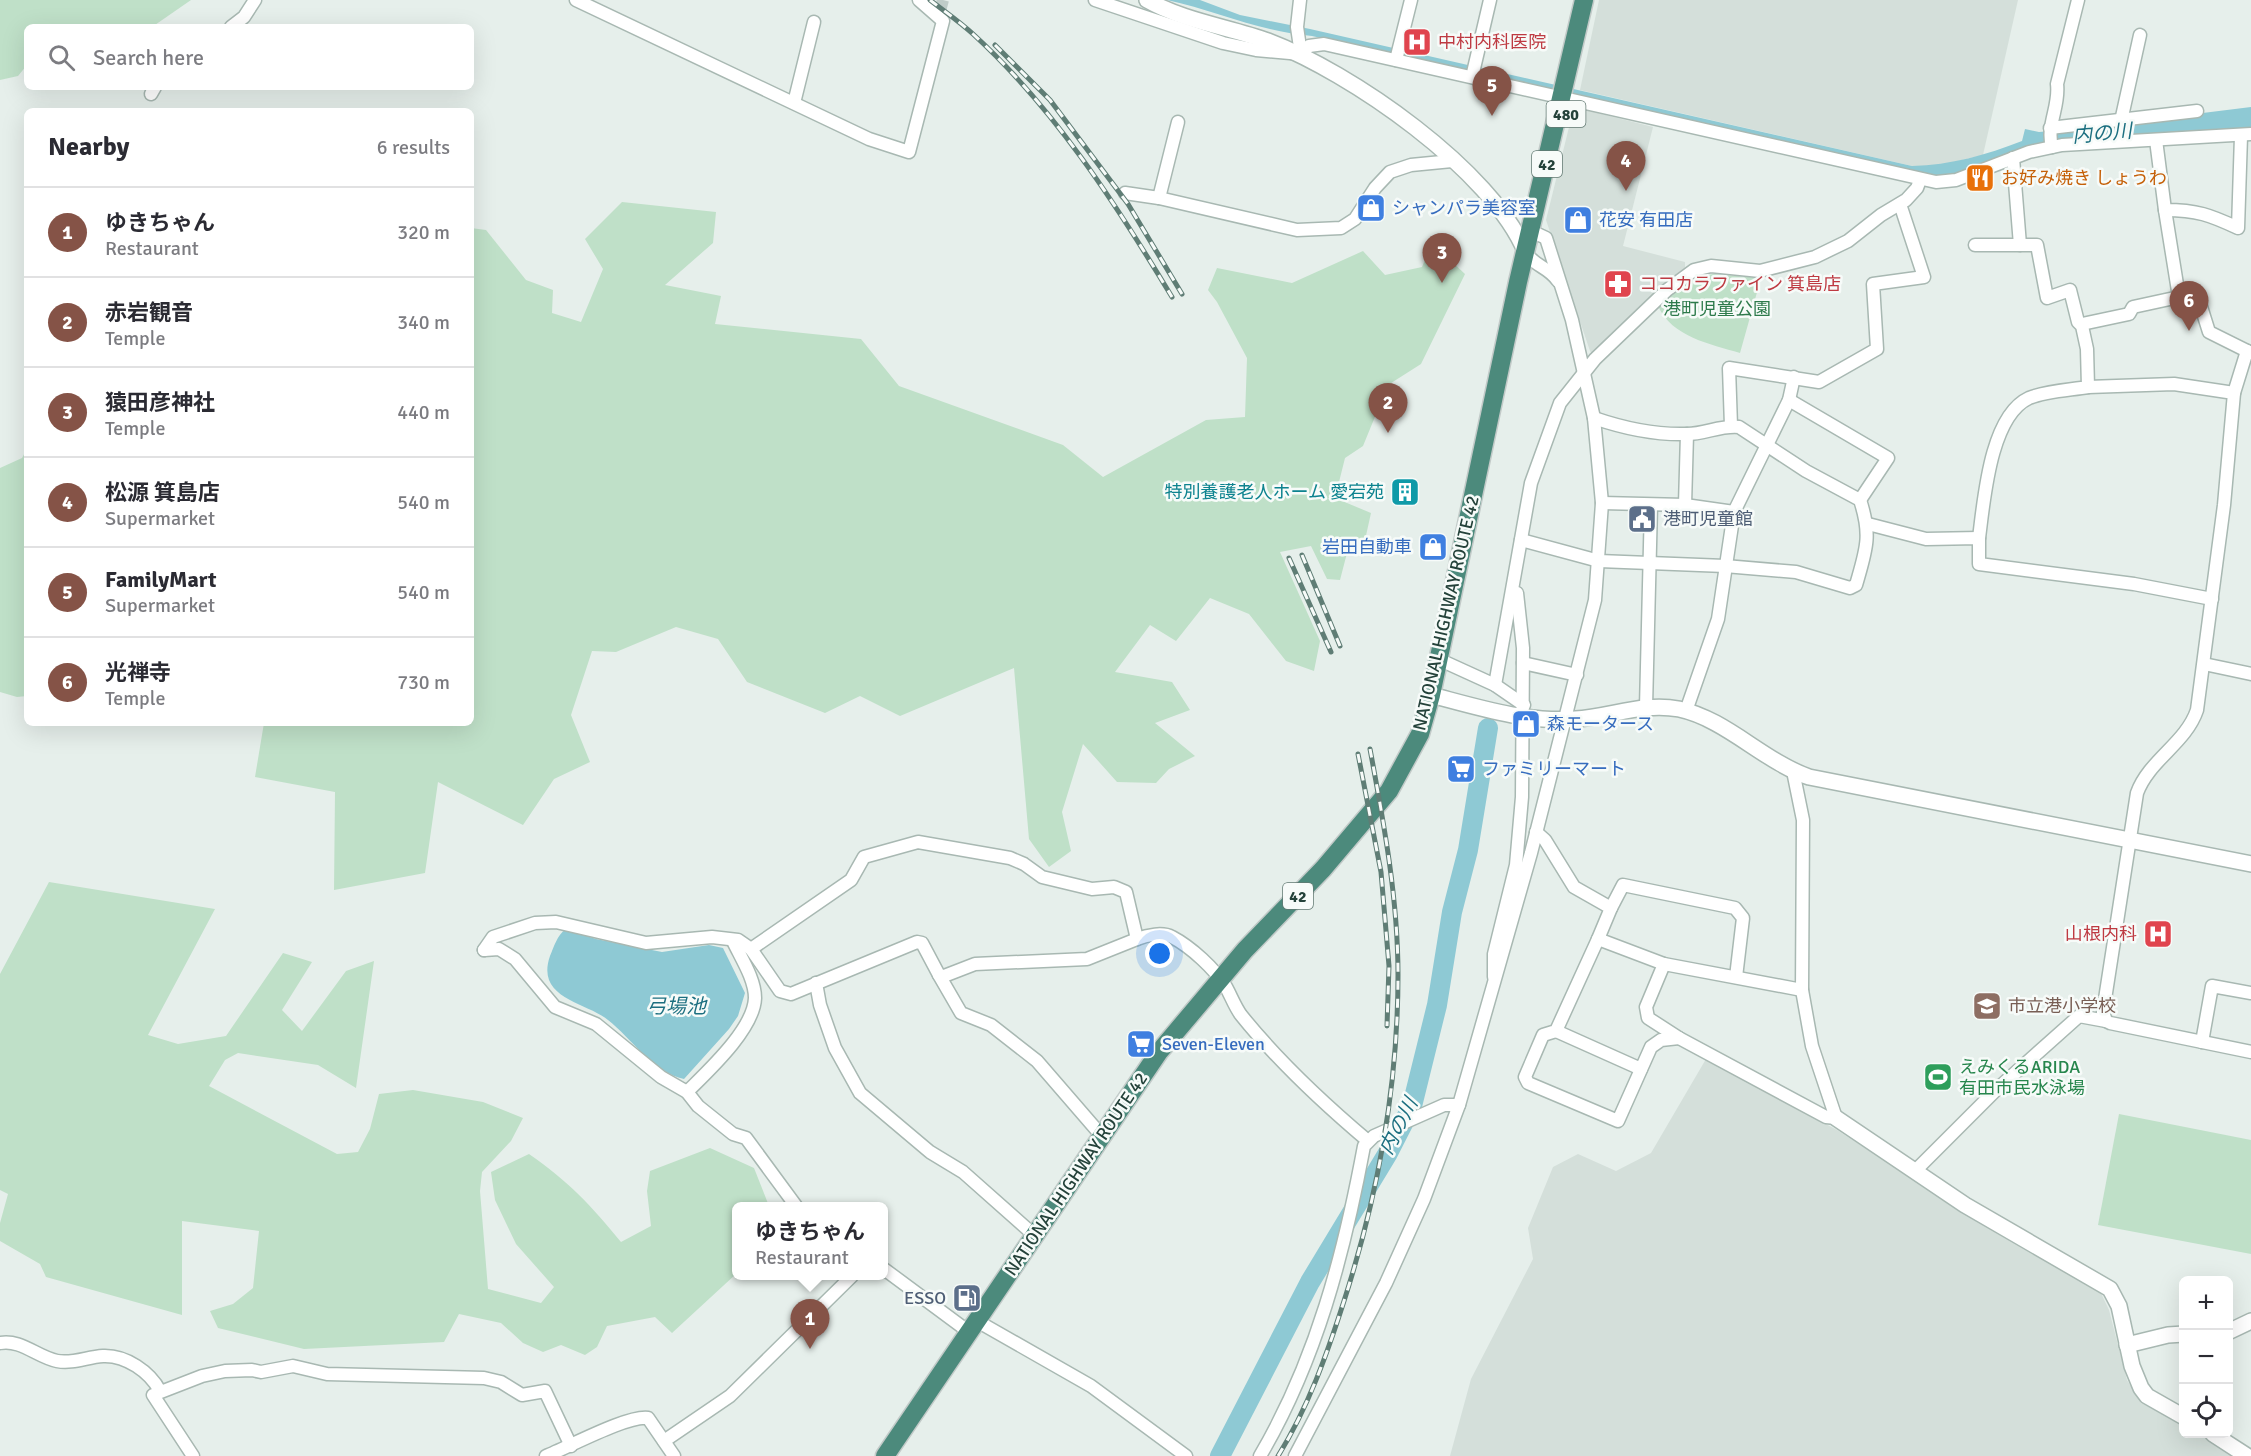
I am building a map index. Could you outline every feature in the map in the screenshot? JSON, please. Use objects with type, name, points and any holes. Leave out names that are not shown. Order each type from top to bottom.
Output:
[{"type":"highway","name":"480","points":[[1561,98],[1573,0]]},
{"type":"highway","name":"NATIONAL HIGHWAY ROUTE 42","points":[[885,1456],[1101,1134],[1159,1052],[1220,979],[1351,838],[1389,791],[1420,734],[1431,695],[1526,253],[1584,0]]},
{"type":"highway","name":"480","points":[[1561,98],[1593,0]]},
{"type":"street","points":[[235,24],[244,17],[255,0]]},
{"type":"street","points":[[576,0],[592,4],[869,139],[909,152],[943,21],[940,14],[919,0]]},
{"type":"street","points":[[1095,0],[1223,43],[1256,50],[1301,54],[1310,46],[1324,44],[1920,180],[1952,181],[2051,146],[2087,142],[2246,135],[2238,228],[2207,213],[2192,210],[2166,210]]},
{"type":"street","points":[[1147,0],[1175,13],[1267,40],[1301,54],[1345,78],[1387,107],[1452,161],[1505,217],[1530,259],[1550,270],[1561,287]]},
{"type":"street","points":[[1300,0],[1297,27],[1301,54]]},
{"type":"street","points":[[1396,60],[1411,0]]},
{"type":"street","points":[[1472,77],[1490,0]]},
{"type":"street","points":[[2051,146],[2049,128],[2058,96],[2057,84],[2078,0]]},
{"type":"street","points":[[794,103],[814,22]]},
{"type":"street","points":[[2121,121],[2140,35]]},
{"type":"street","points":[[2049,128],[2198,111]]},
{"type":"street","points":[[1159,198],[1178,122]]},
{"type":"street","points":[[2156,140],[2179,297]]},
{"type":"street","points":[[2013,158],[2020,245]]},
{"type":"street","points":[[1125,193],[1159,198],[1297,230],[1341,228],[1355,219],[1375,188],[1390,172],[1411,165],[1452,161]]},
{"type":"street","points":[[1495,685],[1531,483],[1551,423],[1563,397],[1667,290],[1694,270],[1711,266],[1760,271],[1815,257],[1848,242],[1881,214],[1900,204],[1911,195],[1920,180]]},
{"type":"street","points":[[1731,426],[1729,368],[1819,382],[1877,349],[1874,284],[1924,277],[1900,204]]},
{"type":"street","points":[[1295,1456],[1386,1283],[1424,1199],[1459,1105],[1495,987],[1595,600],[1602,503],[1594,418],[1585,372],[1548,240],[1532,228],[1505,217]]},
{"type":"street","points":[[1975,245],[2037,245],[2047,298],[2070,290],[2078,322],[2082,324],[2087,349],[2088,387]]},
{"type":"street","points":[[2082,324],[2129,314],[2133,307],[2179,297],[2198,297],[2208,332],[2249,352],[2234,393],[2229,463],[2201,693],[2194,719],[2140,785],[2103,1012],[2106,1021]]},
{"type":"street","points":[[1686,711],[1718,619],[1734,512],[1789,400],[1794,377]]},
{"type":"street","points":[[2212,599],[2134,584],[1979,564],[1979,538],[1995,449],[2009,417],[2022,402],[2031,397],[2088,387],[2174,384],[2234,393]]},
{"type":"street","points":[[1789,400],[1888,458],[1860,500]]},
{"type":"street","points":[[1521,540],[1599,561],[1725,566],[1796,572],[1850,588],[1856,585],[1866,549],[1868,524],[1860,500],[1765,446],[1739,428],[1731,426],[1687,434],[1624,428],[1594,418]]},
{"type":"street","points":[[1685,506],[1687,434]]},
{"type":"street","points":[[1602,503],[1685,506],[1734,512]]},
{"type":"street","points":[[1646,707],[1651,505]]},
{"type":"street","points":[[1868,524],[1926,539],[1979,538]]},
{"type":"street","points":[[1495,987],[1494,954],[1515,871],[1518,845],[1524,710],[1516,573]]},
{"type":"street","points":[[1438,659],[1495,685],[1524,710]]},
{"type":"street","points":[[1523,663],[1577,675]]},
{"type":"street","points":[[2204,664],[2251,674]]},
{"type":"street","points":[[1431,695],[1524,710],[1565,720],[1646,707],[1686,711],[1793,771],[1828,781],[2251,864]]},
{"type":"street","points":[[1793,771],[1803,820],[1803,990],[1812,1046],[1836,1118]]},
{"type":"street","points":[[1536,832],[1545,840],[1574,887],[1611,908]]},
{"type":"street","points":[[751,949],[851,880],[864,857],[918,842],[1018,860],[1042,877],[1069,884],[1092,889],[1119,888],[1126,892],[1131,906],[1137,939]]},
{"type":"street","points":[[1556,1031],[1623,885],[1735,908],[1743,918],[1736,977]]},
{"type":"street","points":[[793,1202],[746,1138],[733,1134],[698,1106],[687,1092],[661,1077],[596,1024],[555,1007],[515,958],[499,949],[484,950],[494,937],[535,923],[556,922],[646,943],[699,938],[732,939],[751,949],[780,991],[791,994],[917,942],[922,944],[962,1013],[991,1025],[1037,1061],[1101,1134]]},
{"type":"street","points":[[939,975],[944,976],[975,964],[1087,959],[1147,935],[1170,936],[1188,947],[1220,979],[1240,1013],[1327,1107],[1368,1141]]},
{"type":"street","points":[[687,1092],[744,1028],[754,1004],[754,990],[732,939]]},
{"type":"street","points":[[1598,939],[1664,964],[1803,990]]},
{"type":"street","points":[[1664,964],[1646,1007],[1646,1014],[1652,1021],[1679,1038],[1826,1117],[1836,1118],[1965,1205],[2110,1289],[2120,1306],[2135,1379],[2147,1396],[2179,1414]]},
{"type":"street","points":[[816,983],[820,1005],[835,1048],[860,1093],[930,1152],[963,1172],[1034,1235]]},
{"type":"street","points":[[2202,1042],[2212,986],[2251,993]]},
{"type":"street","points":[[1915,1172],[1996,1090],[2079,1016],[2251,1052]]},
{"type":"street","points":[[1641,1069],[1556,1031],[1543,1035],[1525,1077],[1528,1083],[1618,1121],[1655,1043],[1679,1038]]},
{"type":"street","points":[[1260,1456],[1280,1422],[1314,1340],[1340,1262],[1364,1146],[1368,1141],[1444,1105],[1459,1105]]},
{"type":"street","points":[[888,1272],[973,1326],[1091,1386],[1186,1456]]},
{"type":"street","points":[[664,1441],[730,1396],[847,1280]]},
{"type":"street","points":[[2233,1330],[2251,1321]]},
{"type":"street","points":[[2127,1345],[2179,1334]]},
{"type":"street","points":[[0,1342],[11,1342],[55,1360],[67,1362],[103,1356],[117,1358],[148,1374],[160,1391]]},
{"type":"street","points":[[193,1456],[153,1395],[225,1371],[261,1372],[293,1366],[327,1374],[494,1379],[522,1395],[545,1391],[571,1446]]},
{"type":"street","points":[[546,1456],[621,1423],[643,1417],[648,1418],[674,1456]]},
{"type":"street","points":[[2220,1438],[2247,1456]]},
{"type":"shaded area","points":[[1599,0],[2018,0],[1983,155],[1937,166],[1912,166],[1580,90]]},
{"type":"shaded area","points":[[1574,107],[1653,127],[1623,246],[1685,262],[1685,275],[1595,359],[1590,351],[1546,220]]},
{"type":"shaded area","points":[[1706,1059],[1837,1130],[1953,1205],[2099,1289],[2109,1310],[2127,1380],[2141,1403],[2179,1422],[2179,1438],[2213,1438],[2251,1456],[1450,1456],[1471,1379],[1533,1259],[1528,1228],[1553,1167],[1578,1154],[1616,1171],[1651,1153]]},
{"type":"green space","points":[[0,0],[191,0],[156,24],[24,24],[24,69],[18,76],[0,80]]},
{"type":"green space","points":[[622,202],[716,212],[713,243],[665,285],[721,296],[715,324],[861,339],[899,386],[1063,445],[1103,477],[1206,420],[1245,417],[1247,358],[1217,302],[1208,290],[1217,268],[1292,283],[1363,251],[1385,275],[1422,267],[1432,243],[1465,274],[1421,364],[1388,385],[1363,446],[1345,458],[1335,498],[1371,513],[1365,540],[1347,553],[1340,580],[1327,579],[1311,546],[1280,552],[1320,641],[1314,671],[1286,661],[1249,614],[1210,598],[1176,641],[1150,625],[1115,672],[1172,682],[1190,710],[1155,723],[1195,756],[1169,769],[1156,783],[1117,782],[1083,744],[1062,812],[1071,851],[1049,867],[1029,839],[1014,668],[900,716],[860,696],[825,713],[747,682],[718,639],[676,627],[616,652],[592,651],[571,715],[590,762],[554,779],[523,825],[438,782],[425,873],[334,890],[335,792],[255,777],[264,726],[474,726],[474,228],[486,230],[526,280],[553,290],[552,313],[581,322],[603,269],[585,239]]},
{"type":"green space","name":"港町児童公園","points":[[1713,274],[1761,278],[1740,353],[1693,338],[1682,332],[1664,317],[1658,306],[1690,279]]},
{"type":"green space","points":[[24,454],[24,696],[17,697],[0,692],[0,468],[22,458]]},
{"type":"green space","points":[[49,882],[215,909],[148,1035],[178,1044],[226,1036],[283,953],[312,962],[282,1010],[302,1031],[346,971],[374,961],[356,1088],[318,1065],[238,1053],[225,1060],[209,1086],[337,1154],[358,1152],[370,1129],[379,1094],[413,1090],[483,1102],[523,1118],[511,1141],[482,1172],[480,1191],[488,1289],[541,1303],[554,1287],[516,1244],[495,1200],[491,1172],[529,1154],[578,1194],[621,1242],[651,1226],[647,1191],[650,1171],[710,1148],[754,1168],[767,1202],[732,1202],[732,1278],[672,1333],[655,1317],[607,1326],[597,1347],[585,1355],[561,1345],[543,1352],[523,1343],[501,1323],[459,1314],[444,1342],[304,1349],[218,1328],[210,1311],[233,1304],[253,1288],[259,1231],[182,1221],[182,1315],[46,1277],[40,1264],[0,1241],[0,1223],[8,1194],[0,1190],[0,974]]},
{"type":"green space","points":[[2119,1114],[2251,1140],[2251,1254],[2098,1225]]},
{"type":"water","points":[[1167,0],[1200,0],[1240,15],[1912,166],[1954,161],[1995,151],[2022,141],[2025,129],[2039,132],[2074,129],[2251,107],[2251,129],[2089,137],[2036,144],[1954,176],[1926,175],[1312,36],[1257,26]]},
{"type":"water","name":"弓場池","points":[[566,929],[596,939],[662,952],[709,945],[723,948],[745,993],[738,1016],[684,1079],[663,1070],[643,1054],[617,1027],[599,1014],[565,997],[550,982],[547,970],[550,956],[558,938]]},
{"type":"waterway","name":"内の川","points":[[1220,1456],[1310,1282],[1388,1153],[1412,1106],[1437,1005],[1452,912],[1468,850],[1488,728]]},
{"type":"tunnel","points":[[940,11],[943,0]]},
{"type":"railway","points":[[930,0],[968,30],[1003,63],[1057,125],[1106,192],[1172,297]]},
{"type":"railway","points":[[995,45],[1050,100],[1128,204],[1182,294]]},
{"type":"railway","points":[[1302,555],[1340,646]]},
{"type":"railway","points":[[1289,558],[1331,652]]},
{"type":"railway","points":[[1278,1456],[1299,1419],[1316,1380],[1344,1301],[1367,1221],[1390,1099],[1397,1017],[1396,918],[1370,749]]},
{"type":"railway","points":[[1358,754],[1381,872],[1389,966],[1387,1026]]},
{"type":"place","name":"中村内科医院","points":[[1417,42]]},
{"type":"place","name":"FamilyMart","points":[[1492,116]]},
{"type":"place","name":"お好み焼き しょうわ","points":[[1980,178]]},
{"type":"place","name":"松源 箕島店","points":[[1626,191]]},
{"type":"place","name":"シャンパラ美容室","points":[[1371,208]]},
{"type":"place","name":"花安 有田店","points":[[1578,220]]},
{"type":"place","name":"猿田彦神社","points":[[1442,283]]},
{"type":"place","name":"ココカラファイン 箕島店","points":[[1618,284]]},
{"type":"place","name":"光禅寺","points":[[2189,331]]},
{"type":"place","name":"赤岩観音","points":[[1388,433]]},
{"type":"place","name":"特別養護老人ホーム 愛宕苑","points":[[1405,492]]},
{"type":"place","name":"港町児童館","points":[[1642,519]]},
{"type":"place","name":"岩田自動車","points":[[1433,547]]},
{"type":"place","name":"森モータース","points":[[1526,724]]},
{"type":"place","name":"ファミリーマート","points":[[1461,769]]},
{"type":"place","name":"山根内科","points":[[2158,934]]},
{"type":"place","name":"市立港小学校","points":[[1987,1006]]},
{"type":"place","name":"Seven-Eleven","points":[[1141,1044]]},
{"type":"place","name":"えみくるARIDA 有田市民水泳場","points":[[1938,1077]]},
{"type":"place","name":"ESSO","points":[[967,1298]]},
{"type":"place","name":"ゆきちゃん","points":[[810,1349]]}]
